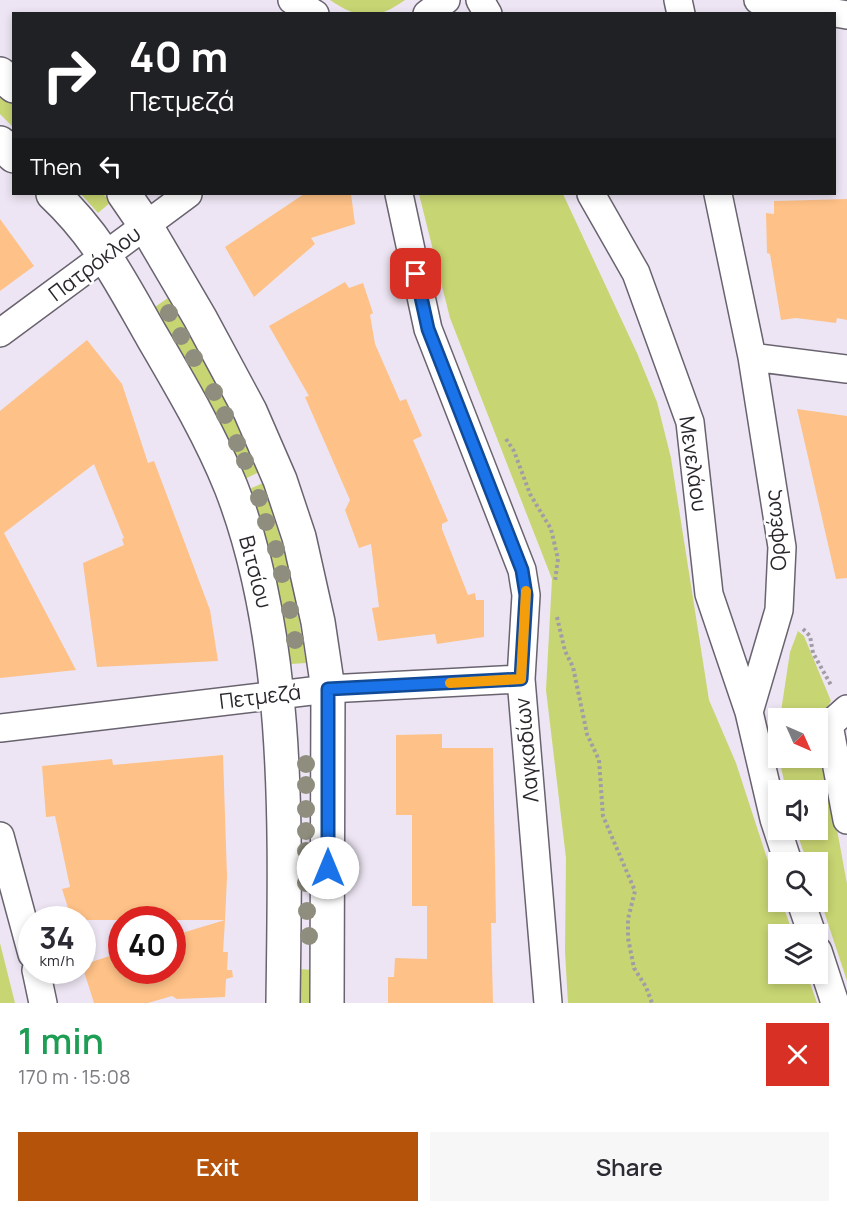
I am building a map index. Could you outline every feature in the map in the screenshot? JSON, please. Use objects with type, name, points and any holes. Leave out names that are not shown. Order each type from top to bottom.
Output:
[{"type":"street","points":[[292,0],[312,12]]},
{"type":"street","points":[[430,12],[446,0]]},
{"type":"street","points":[[758,0],[829,12]]},
{"type":"street","points":[[0,74],[12,84]]},
{"type":"street","points":[[0,143],[12,154]]},
{"type":"street","name":"Βιτσίου","points":[[54,195],[94,237],[106,256],[196,412],[231,488],[269,626],[285,817],[284,1003]]},
{"type":"street","points":[[125,195],[146,226],[250,411],[280,480],[299,537],[318,622],[328,689],[327,1003]]},
{"type":"street","name":"Πατρόκλου","points":[[0,333],[187,195]]},
{"type":"street","name":"Λαγκαδίων","points":[[399,195],[428,329],[522,570],[526,595],[521,679],[548,1003]]},
{"type":"street","name":"Μενελάου","points":[[592,195],[636,273],[690,422],[709,594],[749,712]]},
{"type":"street","name":"Ορφέως","points":[[718,195],[752,357],[782,547],[779,610],[749,712],[774,819],[785,852]]},
{"type":"street","points":[[752,357],[847,369]]},
{"type":"street","name":"Πετμεζά","points":[[0,728],[328,689],[521,679]]},
{"type":"street","points":[[840,714],[847,820]]},
{"type":"street","points":[[0,836],[19,906]]},
{"type":"street","points":[[828,982],[835,1003]]},
{"type":"street","points":[[39,984],[43,1003]]},
{"type":"path","points":[[779,610],[808,632],[813,653],[840,714]]},
{"type":"green space","points":[[330,0],[405,0],[383,12],[353,12]]},
{"type":"green space","points":[[0,93],[12,103],[12,126],[0,114]]},
{"type":"green space","points":[[82,195],[104,195],[111,202],[98,213]]},
{"type":"green space","points":[[419,195],[563,195],[637,353],[657,402],[671,458],[709,700],[736,763],[768,861],[768,912],[785,912],[790,924],[768,924],[768,984],[810,984],[817,1003],[568,1003],[565,952],[566,858],[546,690],[552,579],[450,318]]},
{"type":"green space","points":[[168,298],[235,415],[259,472],[245,479],[207,397],[155,307]]},
{"type":"green space","points":[[263,483],[292,576],[306,663],[291,664],[273,569],[247,490]]},
{"type":"green space","points":[[798,631],[804,636],[831,701],[827,708],[782,708],[790,652]]},
{"type":"green space","points":[[781,768],[826,768],[828,780],[784,780]]},
{"type":"green space","points":[[828,780],[847,884],[847,981],[824,912],[828,912],[828,852],[804,852],[799,840],[828,840]]},
{"type":"green space","points":[[0,943],[15,1003],[0,1003]]},
{"type":"green space","points":[[297,969],[316,970],[316,1003],[297,1003]]},
{"type":"building","points":[[303,195],[351,195],[355,224],[311,238],[315,244],[254,297],[225,247]]},
{"type":"building","points":[[847,199],[847,320],[837,318],[836,323],[796,318],[781,320],[770,254],[767,253],[766,213],[774,214],[774,201]]},
{"type":"building","points":[[0,219],[34,266],[0,291]]},
{"type":"building","points":[[345,282],[349,288],[363,283],[373,313],[370,315],[375,344],[400,401],[406,399],[422,436],[413,440],[448,521],[442,524],[442,529],[468,595],[475,593],[476,600],[484,600],[484,637],[437,644],[435,634],[378,641],[372,608],[379,607],[371,544],[359,548],[345,510],[350,500],[305,397],[309,396],[269,326]]},
{"type":"building","points":[[87,340],[122,384],[148,463],[154,461],[210,610],[218,661],[97,667],[83,563],[124,545],[122,539],[124,538],[94,464],[4,533],[76,670],[0,678],[0,411]]},
{"type":"building","points":[[797,409],[847,416],[847,578],[836,579]]},
{"type":"building","points":[[442,734],[442,748],[493,748],[496,923],[491,923],[493,1003],[388,1003],[388,977],[394,977],[395,958],[427,959],[427,906],[412,906],[412,815],[396,815],[396,735]]},
{"type":"building","points":[[223,755],[227,877],[225,920],[186,920],[186,906],[108,906],[108,920],[96,920],[96,906],[67,906],[62,889],[70,887],[55,816],[46,817],[42,766],[112,759],[113,765]]},
{"type":"building","points":[[225,920],[223,952],[228,952],[227,970],[232,970],[233,977],[226,979],[225,997],[177,999],[172,996],[148,1003],[94,1003],[88,984],[96,984],[96,960],[108,957],[108,984],[186,984],[186,932]]},
{"type":"slow traffic","points":[[450,683],[521,679],[526,591]]},
{"type":"route","points":[[328,868],[328,689],[521,679],[526,595],[522,570],[428,329],[416,274]]}]
